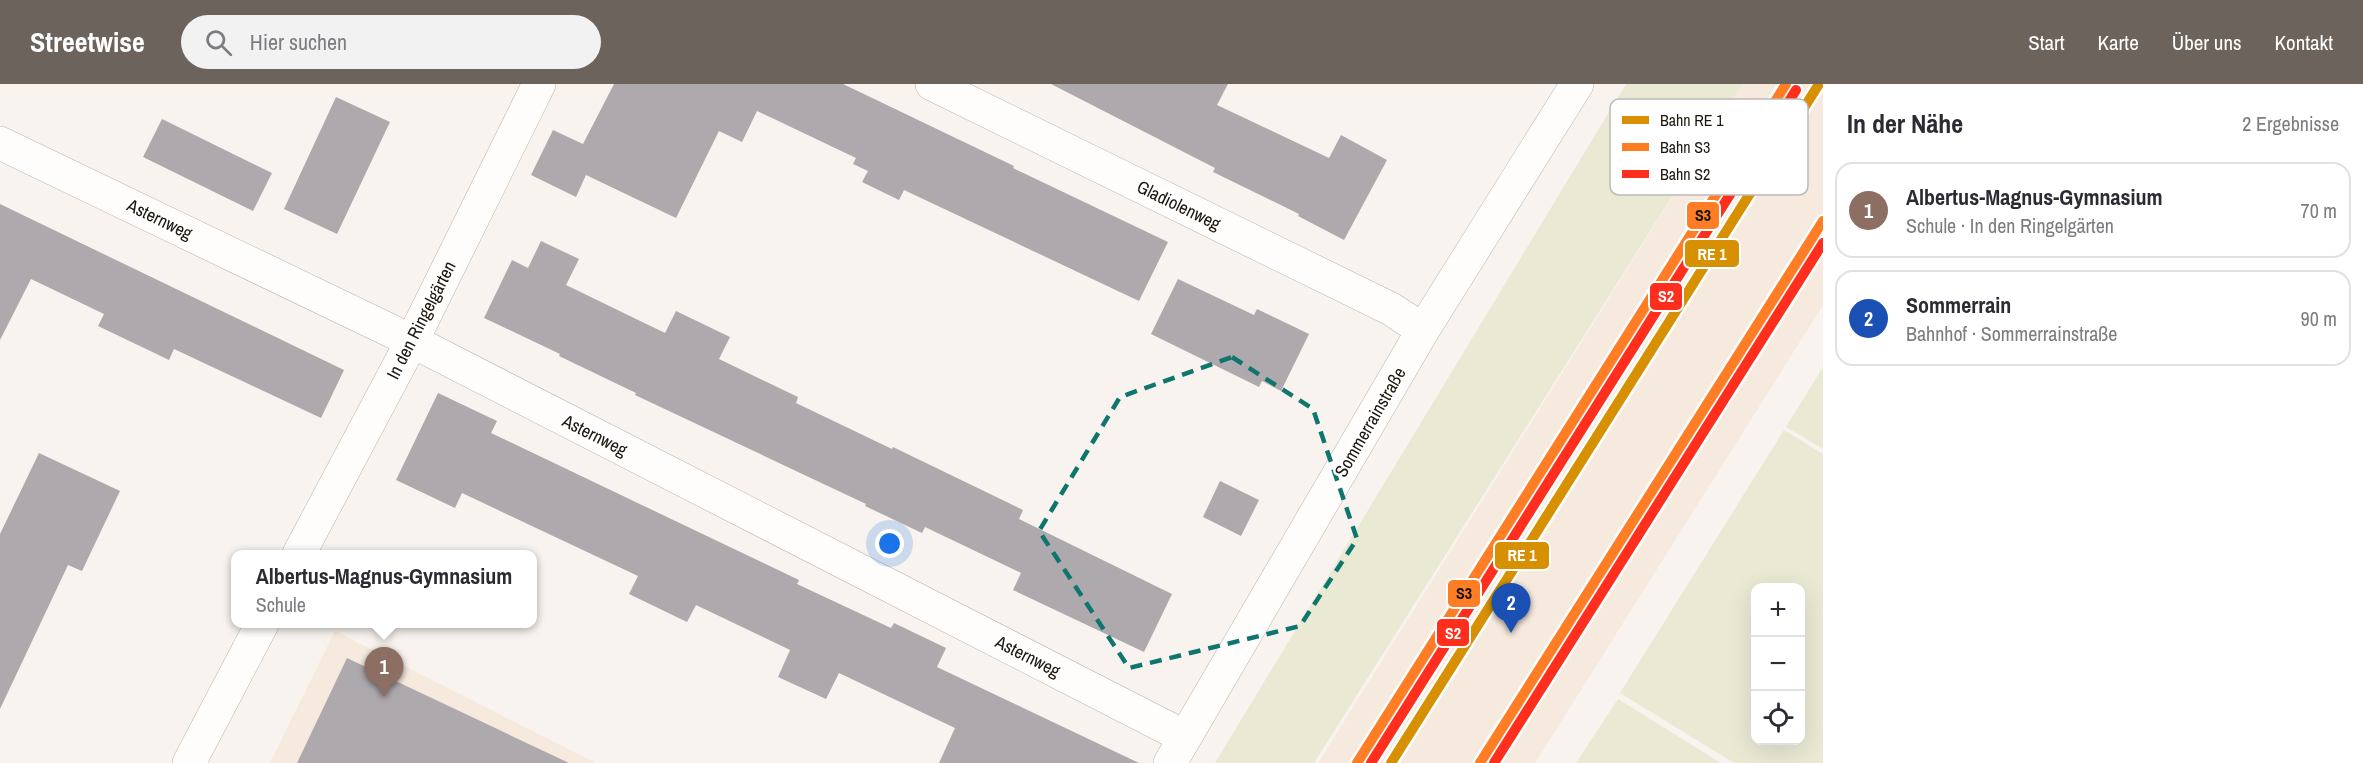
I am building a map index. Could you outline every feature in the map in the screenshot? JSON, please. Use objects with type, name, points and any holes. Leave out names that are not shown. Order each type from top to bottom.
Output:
[{"type":"street","name":"In den Ringelgärten","points":[[302,550],[412,341],[539,84]]},
{"type":"street","name":"Gladiolenweg","points":[[932,84],[1391,309],[1423,330]]},
{"type":"street","name":"Sommerrainstraße","points":[[1178,750],[1423,330],[1577,84]]},
{"type":"street","name":"Asternweg","points":[[0,142],[412,341],[1178,750]]},
{"type":"street","points":[[189,763],[260,628]]},
{"type":"highlighted area","points":[[1232,357],[1313,409],[1357,539],[1300,626],[1129,668],[1039,531],[1120,397]]},
{"type":"shaded area","points":[[1743,84],[1823,84],[1823,305],[1535,763],[1318,763],[1674,195],[1808,195],[1808,99],[1734,99]]},
{"type":"shaded area","points":[[335,631],[596,763],[270,763]]},
{"type":"green space","points":[[1626,84],[1743,84],[1734,99],[1617,99]]},
{"type":"green space","points":[[1610,110],[1610,195],[1673,195],[1314,763],[1215,763]]},
{"type":"green space","points":[[1823,367],[1823,449],[1786,427]]},
{"type":"green space","points":[[1784,430],[1823,454],[1823,763],[1734,763],[1620,693]]},
{"type":"green space","points":[[1618,699],[1721,763],[1576,763]]},
{"type":"building","points":[[614,84],[843,84],[1168,242],[1139,301],[904,190],[899,200],[862,182],[868,171],[853,164],[856,158],[757,111],[742,142],[719,131],[676,218],[586,175],[576,197],[531,175],[553,130],[583,144]]},
{"type":"building","points":[[1051,84],[1228,84],[1217,105],[1329,158],[1341,135],[1387,160],[1344,240],[1298,216],[1299,214],[1213,172],[1215,168]]},
{"type":"building","points":[[336,97],[390,122],[337,234],[284,209]]},
{"type":"building","points":[[162,119],[272,173],[253,211],[143,157]]},
{"type":"building","points":[[0,204],[344,370],[321,418],[174,349],[169,360],[98,326],[104,314],[31,279],[0,340]]},
{"type":"building","points":[[541,241],[579,259],[566,285],[665,333],[676,311],[730,337],[719,359],[798,397],[796,403],[1023,510],[1019,519],[1172,594],[1144,652],[1013,590],[1021,573],[925,527],[922,533],[865,506],[866,504],[635,395],[636,393],[559,356],[560,354],[484,318],[512,260],[528,268]]},
{"type":"building","points":[[1178,279],[1254,315],[1257,309],[1309,334],[1281,391],[1262,381],[1259,387],[1151,334]]},
{"type":"building","points":[[438,393],[497,421],[491,433],[799,580],[797,584],[891,628],[894,623],[946,648],[937,667],[1139,763],[939,763],[955,728],[839,673],[826,699],[778,677],[790,650],[696,605],[687,622],[629,594],[638,576],[462,493],[455,508],[396,480]]},
{"type":"building","points":[[39,453],[120,491],[82,571],[68,565],[0,709],[0,534]]},
{"type":"building","points":[[1220,481],[1259,500],[1241,536],[1203,517]]},
{"type":"building","points":[[347,658],[569,763],[297,763]]},
{"type":"transit line","points":[[1808,101],[1819,84]]},
{"type":"transit line","points":[[1391,763],[1749,195]]},
{"type":"rail line","name":"S3","points":[[1777,99],[1786,84]]},
{"type":"rail line","name":"S2","points":[[1790,99],[1796,90]]},
{"type":"rail line","name":"S3","points":[[1357,763],[1716,195]]},
{"type":"rail line","name":"S2","points":[[1371,763],[1730,195]]},
{"type":"rail line","name":"S3","points":[[1480,763],[1823,221]]},
{"type":"rail line","name":"S2","points":[[1494,763],[1823,243]]},
{"type":"place","name":"Sommerrain","points":[[1511,633]]},
{"type":"place","name":"Albertus-Magnus-Gymnasium","points":[[384,697]]}]
